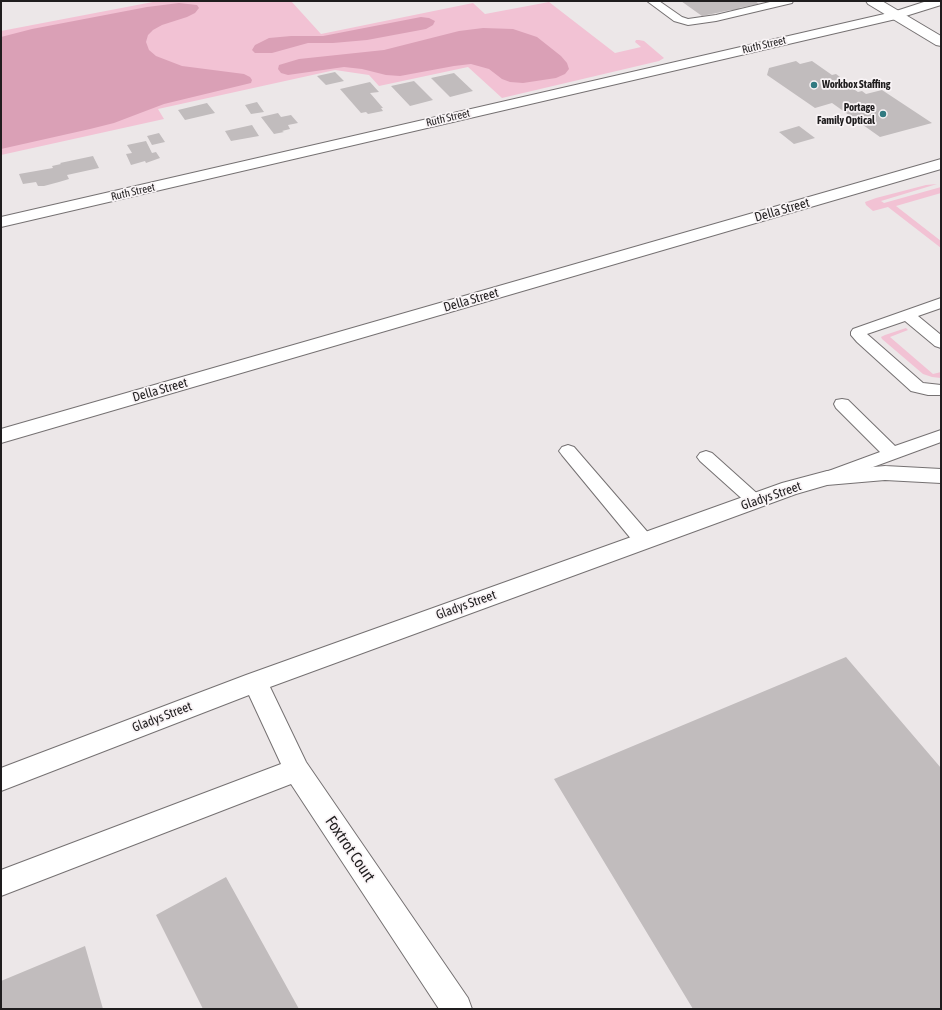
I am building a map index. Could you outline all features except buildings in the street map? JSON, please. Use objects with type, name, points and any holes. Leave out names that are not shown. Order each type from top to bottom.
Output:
[{"type":"street","points":[[874,1],[941,42]]},
{"type":"street","name":"Ruth Street","points":[[1,222],[896,15],[941,1]]},
{"type":"street","name":"Ruth Street","points":[[896,15],[940,16]]},
{"type":"street","name":"Della Street","points":[[1,436],[940,165]]},
{"type":"street","name":"Gladys Street","points":[[1,780],[255,682],[790,488],[827,478],[884,473],[931,474],[941,476]]},
{"type":"street","name":"Foxtrot Court","points":[[255,682],[297,770],[457,1009]]},
{"type":"street","points":[[1,883],[297,770]]},
{"type":"lane","points":[[652,1],[678,19],[688,22],[716,18],[788,1]]},
{"type":"lane","points":[[941,303],[880,333],[878,338],[879,342],[917,374],[925,379],[941,382]]},
{"type":"lane","points":[[941,313],[911,318],[864,329],[859,332],[859,335],[917,387],[928,390],[941,390]]},
{"type":"lane","points":[[911,318],[941,343]]},
{"type":"lane","points":[[842,404],[893,454]]},
{"type":"lane","points":[[827,478],[941,436]]},
{"type":"lane","points":[[568,450],[644,541]]},
{"type":"lane","points":[[706,457],[755,501]]},
{"type":"shaded area","points":[[158,1],[291,1],[321,34],[473,3],[485,14],[549,2],[615,53],[641,47],[635,42],[636,40],[639,40],[644,41],[664,58],[659,61],[502,98],[468,67],[379,86],[369,75],[335,70],[158,109],[164,119],[1,155],[1,31]]},
{"type":"shaded area","points":[[179,3],[197,5],[199,8],[195,13],[187,17],[162,25],[153,30],[148,35],[146,42],[149,50],[156,56],[182,66],[244,74],[250,77],[252,80],[251,83],[164,104],[114,123],[1,149],[1,37],[32,29],[147,7]]},
{"type":"shaded area","points":[[421,17],[429,18],[435,21],[433,25],[426,29],[367,40],[333,43],[308,43],[272,53],[255,53],[252,50],[255,45],[269,38],[323,36]]},
{"type":"shaded area","points":[[483,28],[513,29],[537,37],[561,56],[567,63],[569,69],[565,74],[556,78],[523,83],[510,82],[502,79],[489,69],[471,64],[400,76],[386,75],[362,69],[344,67],[288,75],[281,73],[278,69],[279,65],[299,59],[384,50],[459,31]]},
{"type":"shaded area","points":[[937,184],[881,201],[884,203],[941,187],[941,193],[896,206],[941,241],[941,248],[888,207],[873,211],[866,205],[865,202],[926,185]]},
{"type":"shaded area","points":[[906,328],[908,330],[890,337],[933,374],[941,372],[941,378],[923,374],[881,337]]},
{"type":"place","name":"Workbox Staffing","points":[[814,85]]},
{"type":"place","name":"Portage Family Optical","points":[[883,114]]}]
